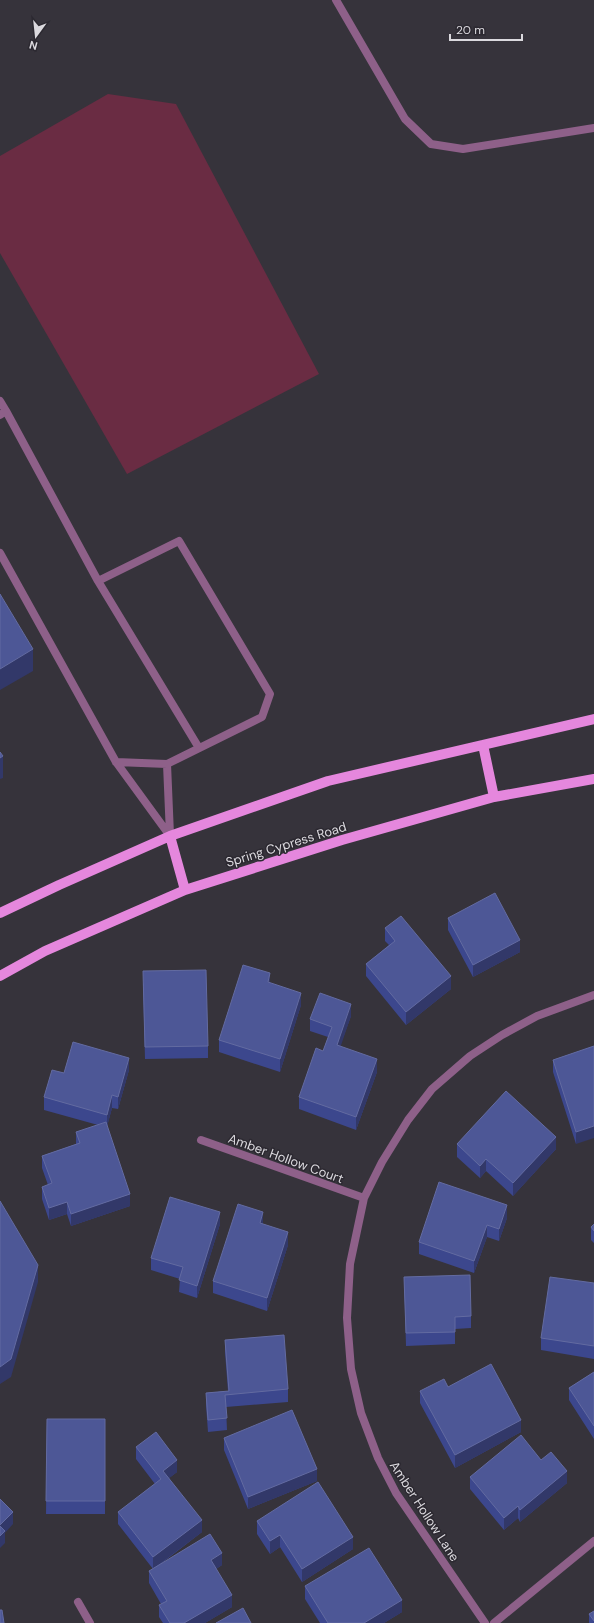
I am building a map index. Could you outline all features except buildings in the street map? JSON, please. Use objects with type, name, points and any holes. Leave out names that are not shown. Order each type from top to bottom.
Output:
[{"type":"main road","points":[[0,913],[170,836],[328,781],[594,719]]},
{"type":"main road","points":[[483,745],[494,797]]},
{"type":"main road","name":"Spring Cypress Road","points":[[0,976],[46,951],[185,890],[342,840],[494,797],[594,779]]},
{"type":"main road","points":[[170,836],[185,890]]},
{"type":"street","points":[[336,0],[405,119],[431,144],[463,149],[594,128]]},
{"type":"street","points":[[0,401],[3,413],[98,581],[199,748]]},
{"type":"street","points":[[98,581],[179,541],[270,694],[262,717],[167,764],[116,762]]},
{"type":"street","points":[[0,553],[116,762],[170,836]]},
{"type":"street","points":[[167,764],[170,836]]},
{"type":"street","name":"Amber Hollow Lane","points":[[485,1623],[396,1493],[378,1458],[361,1413],[351,1368],[347,1318],[350,1264],[364,1198],[382,1162],[408,1120],[438,1084],[470,1056],[502,1035],[537,1016],[594,995]]},
{"type":"street","name":"Amber Hollow Court","points":[[201,1140],[364,1198]]},
{"type":"street","points":[[494,1623],[594,1541]]},
{"type":"street","points":[[78,1602],[90,1623]]},
{"type":"shaded area","points":[[108,94],[176,104],[319,374],[127,474],[0,253],[0,156]]}]
